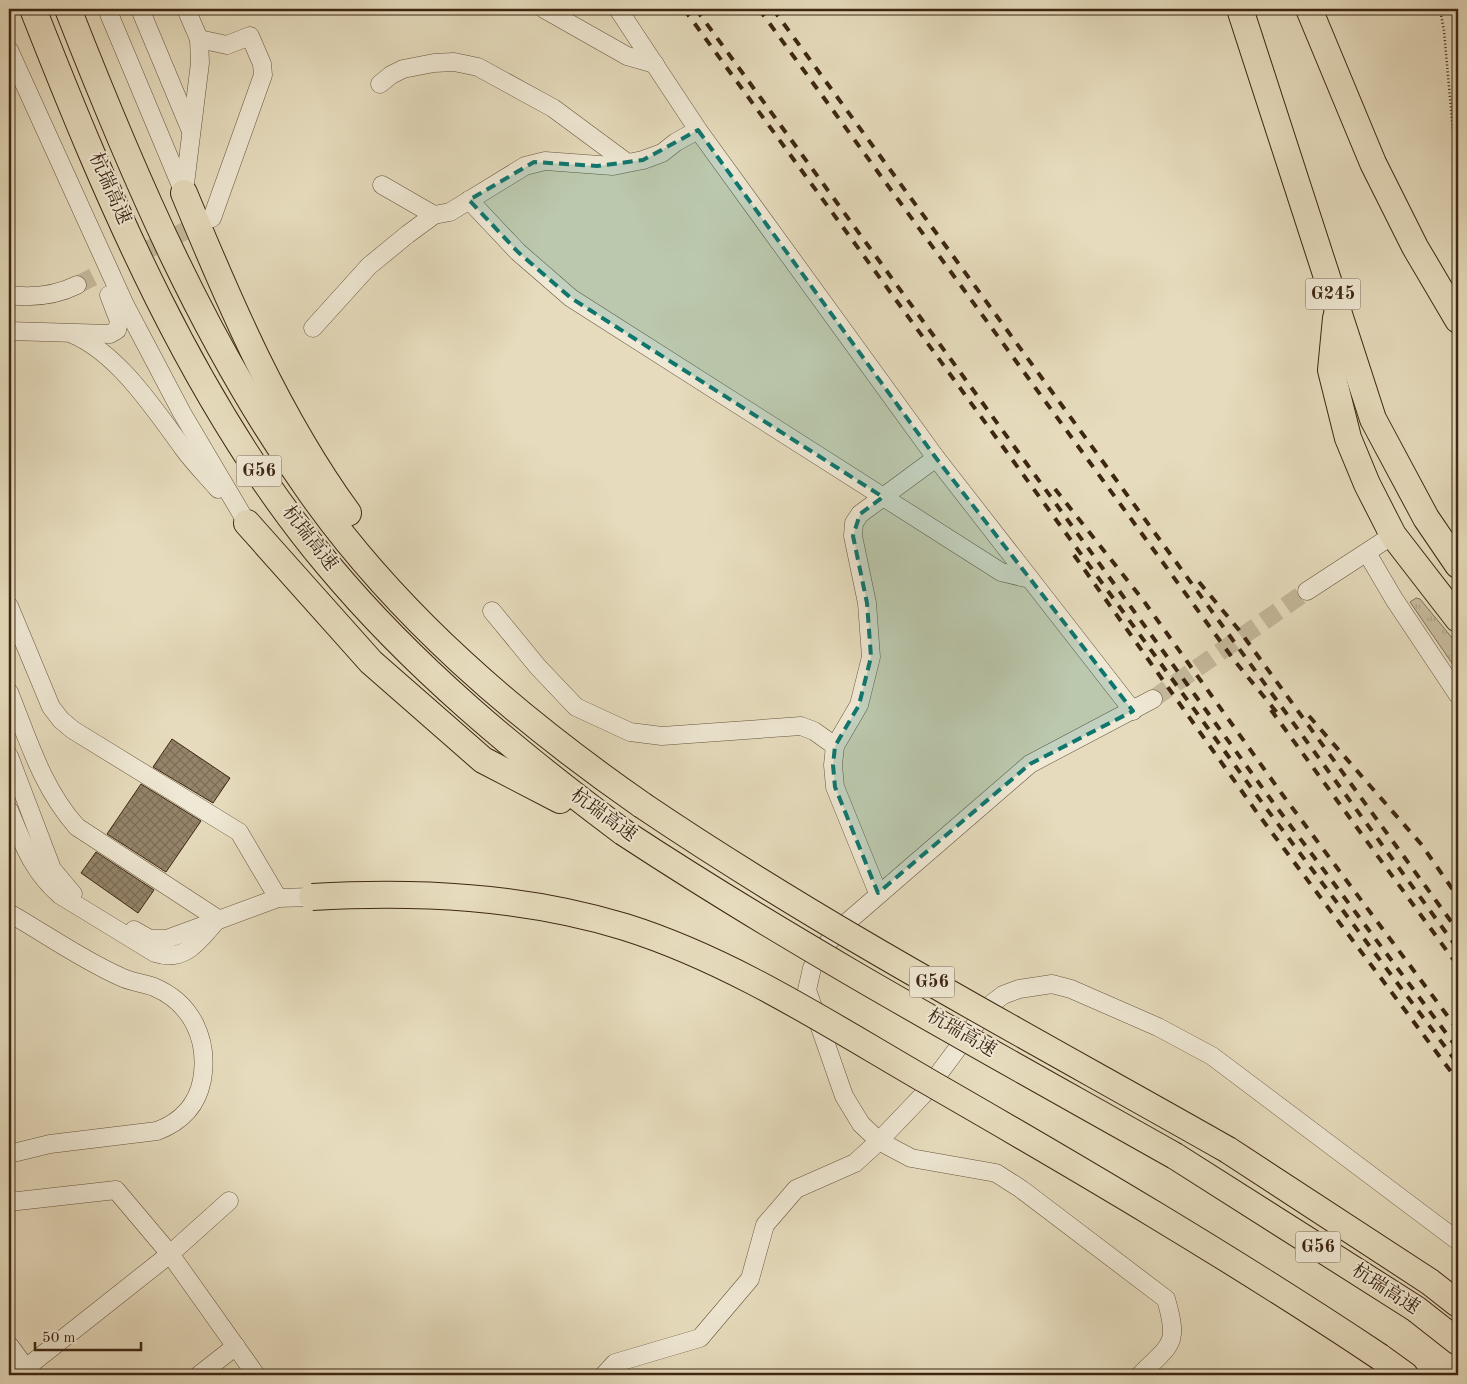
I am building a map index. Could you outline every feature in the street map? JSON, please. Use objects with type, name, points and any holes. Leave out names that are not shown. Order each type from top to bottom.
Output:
[{"type":"highway","name":"杭瑞高速","points":[[33,9],[68,97],[151,280],[189,357],[216,404],[279,501],[327,564],[376,620],[421,665],[512,747],[623,832],[740,908],[1175,1156],[1416,1309],[1458,1342]]},
{"type":"highway","name":"杭瑞高速","points":[[68,9],[130,160],[175,258],[221,351],[264,424],[309,491],[359,554],[456,657],[514,709],[576,759],[752,878],[1228,1150],[1430,1282],[1458,1304]]},
{"type":"highway","name":"G245","points":[[1240,9],[1373,418],[1426,518],[1458,564]]},
{"type":"highway","points":[[1309,9],[1373,163],[1415,247],[1458,320]]},
{"type":"highway","points":[[184,193],[224,290],[274,396],[325,481],[380,558],[456,657]]},
{"type":"highway","points":[[1337,307],[1331,370],[1348,438],[1367,484],[1393,535],[1458,619]]},
{"type":"highway","points":[[247,523],[371,662],[483,760],[623,832]]},
{"type":"highway","points":[[312,897],[431,894],[509,902],[586,917],[673,944],[766,989],[1017,1133],[1277,1288],[1405,1375]]},
{"type":"street","points":[[107,9],[184,193]]},
{"type":"street","points":[[140,9],[191,132]]},
{"type":"street","points":[[184,193],[200,63],[199,40],[186,9]]},
{"type":"street","points":[[544,9],[627,56],[655,64]]},
{"type":"street","points":[[618,9],[698,130],[936,458],[1133,711]]},
{"type":"street","points":[[199,40],[227,44],[250,36],[262,64],[263,75],[212,218]]},
{"type":"street","points":[[9,50],[126,305],[182,413],[247,523]]},
{"type":"street","points":[[380,84],[391,75],[403,70],[434,63],[454,62],[478,67],[553,108],[626,162]]},
{"type":"street","points":[[9,332],[110,334],[117,330],[119,321],[35,135],[24,84]]},
{"type":"street","points":[[313,328],[388,249],[434,216],[450,212],[534,162],[597,166],[643,160],[662,153],[676,142],[698,130]]},
{"type":"street","points":[[382,185],[434,216]]},
{"type":"street","points":[[469,200],[518,252],[571,298],[1001,572],[1030,579]]},
{"type":"street","points":[[10,295],[47,296],[59,294],[77,285]]},
{"type":"street","points":[[66,332],[84,339],[134,383],[184,450],[247,523]]},
{"type":"street","points":[[878,893],[836,787],[833,765],[835,746],[859,705],[871,657],[867,603],[853,536],[854,524],[860,514],[936,458]]},
{"type":"street","points":[[1307,592],[1393,535]]},
{"type":"street","points":[[1367,553],[1394,599],[1458,695]]},
{"type":"street","points":[[9,606],[51,707],[61,720],[73,730],[239,832],[278,898]]},
{"type":"street","points":[[492,611],[538,667],[576,706],[630,732],[646,736],[662,736],[801,726],[814,731],[835,746]]},
{"type":"street","points":[[9,692],[47,788],[61,809],[77,827],[218,919]]},
{"type":"street","points":[[1140,1375],[1170,1345],[1173,1326],[1166,1299],[1021,1189],[996,1173],[911,1158],[879,1141],[861,1124],[844,1096],[807,990],[812,968],[824,947],[840,930],[878,893],[1030,764],[1133,711],[1153,698]]},
{"type":"street","points":[[9,756],[52,870],[72,894],[150,939],[167,939],[278,898],[312,897]]},
{"type":"street","points":[[9,810],[35,869],[46,883],[60,895],[155,953],[167,957],[185,952],[218,919]]},
{"type":"street","points":[[9,913],[121,978],[154,988],[170,996],[182,1006],[198,1029],[204,1058],[200,1089],[196,1101],[188,1112],[170,1126],[157,1132],[43,1145],[9,1154]]},
{"type":"street","points":[[604,1375],[615,1363],[700,1338],[750,1279],[765,1225],[796,1189],[855,1163],[922,1096],[990,1005],[1003,995],[1018,989],[1052,984],[1071,989],[1149,1023],[1212,1056],[1458,1241]]},
{"type":"street","points":[[9,1202],[116,1190],[170,1254],[256,1375]]},
{"type":"street","points":[[9,1345],[22,1372],[170,1254],[229,1202]]},
{"type":"street","points":[[199,1375],[236,1346]]},
{"type":"path","points":[[1440,9],[1444,31],[1453,131],[1458,160]]},
{"type":"highlighted area","points":[[698,130],[936,458],[1133,711],[1030,764],[878,893],[835,787],[833,765],[835,746],[859,705],[871,657],[867,603],[853,536],[860,514],[883,497],[571,298],[518,252],[469,200],[534,162],[597,166],[643,160]]},
{"type":"green space","points":[[1416,598],[1420,599],[1458,645],[1458,672],[1410,602]]},
{"type":"building","points":[[172,739],[230,778],[213,803],[153,767]]},
{"type":"building","points":[[141,784],[201,821],[166,872],[107,834]]},
{"type":"building","points":[[96,852],[154,890],[138,913],[81,873]]},
{"type":"tunnel","points":[[77,285],[207,220]]},
{"type":"tunnel","points":[[1153,699],[1307,591]]},
{"type":"railway","points":[[684,9],[1266,808],[1458,1064]]},
{"type":"railway","points":[[696,9],[1272,801],[1458,1049]]},
{"type":"railway","points":[[759,9],[1234,660],[1278,714]]},
{"type":"railway","points":[[773,9],[1458,949]]},
{"type":"railway","points":[[1055,489],[1143,600],[1282,794],[1458,1030]]},
{"type":"railway","points":[[1074,555],[1258,814],[1458,1081]]},
{"type":"railway","points":[[1199,582],[1239,630],[1458,931]]},
{"type":"railway","points":[[1271,710],[1458,966]]},
{"type":"railway","points":[[1309,716],[1421,844],[1458,897]]}]
